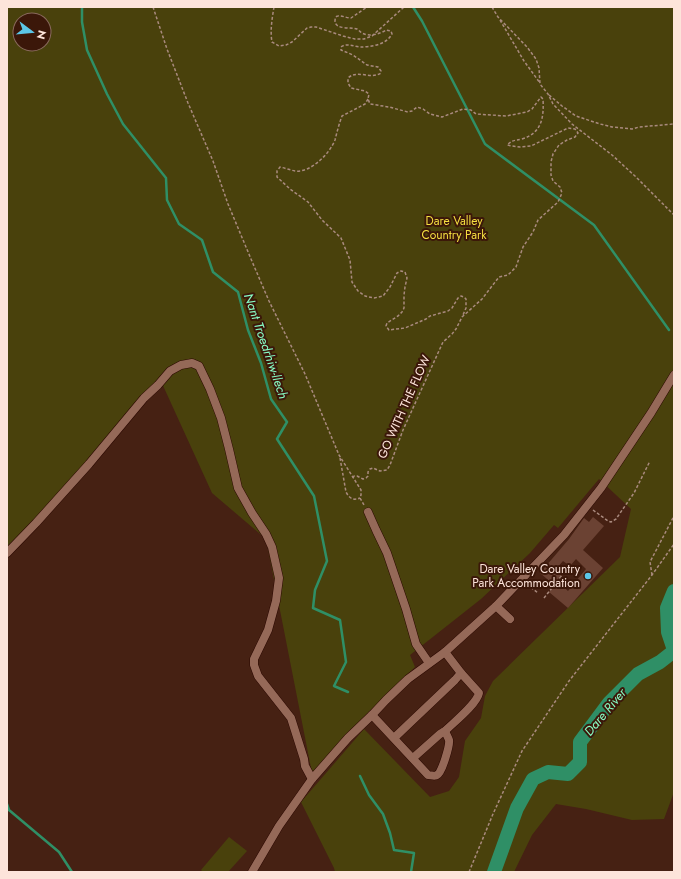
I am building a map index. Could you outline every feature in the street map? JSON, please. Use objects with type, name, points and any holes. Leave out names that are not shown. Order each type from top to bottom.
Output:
[{"type":"lane","points":[[7,554],[93,459],[144,398],[170,371],[181,365],[192,363],[199,366],[221,418],[238,488],[266,534],[272,547],[279,578],[276,601],[268,630],[254,659],[254,665],[258,676],[291,718],[305,766],[312,779]]},
{"type":"lane","points":[[252,872],[279,826],[312,779],[348,738],[408,679],[445,652],[496,606],[564,535],[605,481],[651,413],[674,375]]},
{"type":"lane","points":[[368,512],[387,553],[406,608],[416,644],[429,664]]},
{"type":"lane","points":[[496,606],[510,619]]},
{"type":"lane","points":[[413,758],[445,731],[473,705],[478,698],[479,693],[445,652]]},
{"type":"lane","points":[[394,738],[461,673]]},
{"type":"lane","points":[[372,715],[428,775],[432,776],[438,775],[442,767],[449,741],[445,731]]},
{"type":"path","points":[[153,7],[167,49],[188,103],[213,161],[228,204],[269,301],[305,374],[339,455],[352,478],[361,490],[362,495],[360,498],[368,512]]},
{"type":"path","name":"GO WITH THE FLOW","points":[[274,7],[271,37],[272,42],[279,46],[286,46],[307,28],[311,27],[316,27],[355,39],[364,39],[374,34],[404,7]]},
{"type":"path","name":"GO WITH THE FLOW","points":[[352,478],[357,476],[363,479],[366,478],[370,469],[373,468],[380,471],[386,470],[390,465],[403,430],[440,348],[443,342],[456,329],[466,308],[466,299],[461,296],[448,311],[430,316],[405,328],[389,330],[386,326],[387,323],[398,316],[404,308],[404,287],[407,278],[405,272],[401,271],[398,273],[383,296],[374,298],[365,296],[358,291],[352,282],[350,260],[341,238],[322,220],[308,202],[277,177],[277,171],[280,167],[296,171],[308,169],[323,158],[334,141],[342,116],[365,104],[368,99],[369,94],[365,91],[351,88],[348,83],[348,78],[352,75],[360,74],[372,76],[378,75],[381,73],[381,68],[367,64],[353,55],[341,50],[340,47],[342,45],[362,47],[378,45],[386,41],[392,34],[389,30],[374,34],[362,33],[358,29],[340,27],[335,21],[337,16],[351,18],[367,7]]},
{"type":"path","points":[[492,7],[524,61],[540,84],[548,94],[576,116],[612,127],[632,129],[674,124]]},
{"type":"path","points":[[498,17],[527,47],[536,59],[540,68],[540,84]]},
{"type":"path","points":[[548,94],[553,104],[572,124],[616,159],[674,215]]},
{"type":"path","name":"GO WITH THE FLOW","points":[[368,99],[370,104],[408,112],[417,107],[430,114],[442,117],[462,109],[471,110],[476,114],[506,116],[527,112],[532,110],[541,97],[543,99],[544,108],[538,130],[532,135],[522,139],[513,140],[508,144],[520,147],[531,146],[568,128],[575,129],[578,133],[575,137],[567,140],[559,146],[553,154],[550,162],[551,175],[562,192],[558,202],[538,220],[523,247],[516,266],[508,275],[499,277],[482,299],[462,317]]},
{"type":"path","points":[[339,455],[346,492],[352,499],[357,500],[360,498]]},
{"type":"path","points":[[586,506],[598,512],[608,521],[611,522],[616,519],[634,494],[650,461]]},
{"type":"path","points":[[652,574],[650,562],[674,516]]},
{"type":"path","points":[[469,872],[493,814],[522,751],[569,681],[674,544]]},
{"type":"path","points":[[544,598],[567,569]]},
{"type":"path","points":[[522,579],[538,593]]},
{"type":"green space","name":"Dare Valley Country Park","points":[[7,7],[674,7],[674,792],[664,819],[632,820],[586,809],[556,804],[532,835],[514,872],[335,872],[301,802],[364,729],[430,797],[449,791],[459,777],[465,741],[481,718],[485,696],[493,681],[620,557],[631,509],[599,479],[558,528],[554,525],[530,553],[481,599],[410,655],[415,667],[351,729],[312,773],[266,539],[212,493],[160,379],[7,552]]},
{"type":"green space","points":[[229,837],[247,851],[228,872],[203,872],[201,870]]},
{"type":"building","points":[[593,517],[604,526],[583,550],[603,568],[568,608],[549,592],[558,582],[568,591],[586,569],[576,559],[570,566],[563,561],[555,570],[562,575],[553,584],[540,573],[569,539],[584,518],[589,522]]},
{"type":"waterway","name":"Nant Troedrhiw-llech","points":[[82,7],[82,22],[87,50],[107,94],[123,124],[166,178],[167,200],[179,224],[202,240],[213,272],[238,292],[248,330],[261,363],[271,399],[287,422],[277,439],[314,496],[327,561],[315,590],[313,608],[340,620],[346,662],[334,686],[348,692]]},
{"type":"waterway","points":[[413,7],[422,21],[485,144],[594,225],[669,330]]},
{"type":"waterway","name":"Dare River","points":[[674,591],[667,608],[668,632],[674,650]]},
{"type":"waterway","name":"Dare River","points":[[494,872],[517,808],[533,779],[548,772],[568,774],[580,762],[580,742],[609,703],[638,674],[660,662],[674,651]]},
{"type":"waterway","name":"Nant Troedrhiw-llech","points":[[360,776],[369,795],[383,814],[394,850],[414,853],[411,872]]},
{"type":"waterway","points":[[7,804],[9,810],[59,852],[72,872]]},
{"type":"place","name":"Dare Valley Country Park Accommodation","points":[[588,576]]}]
